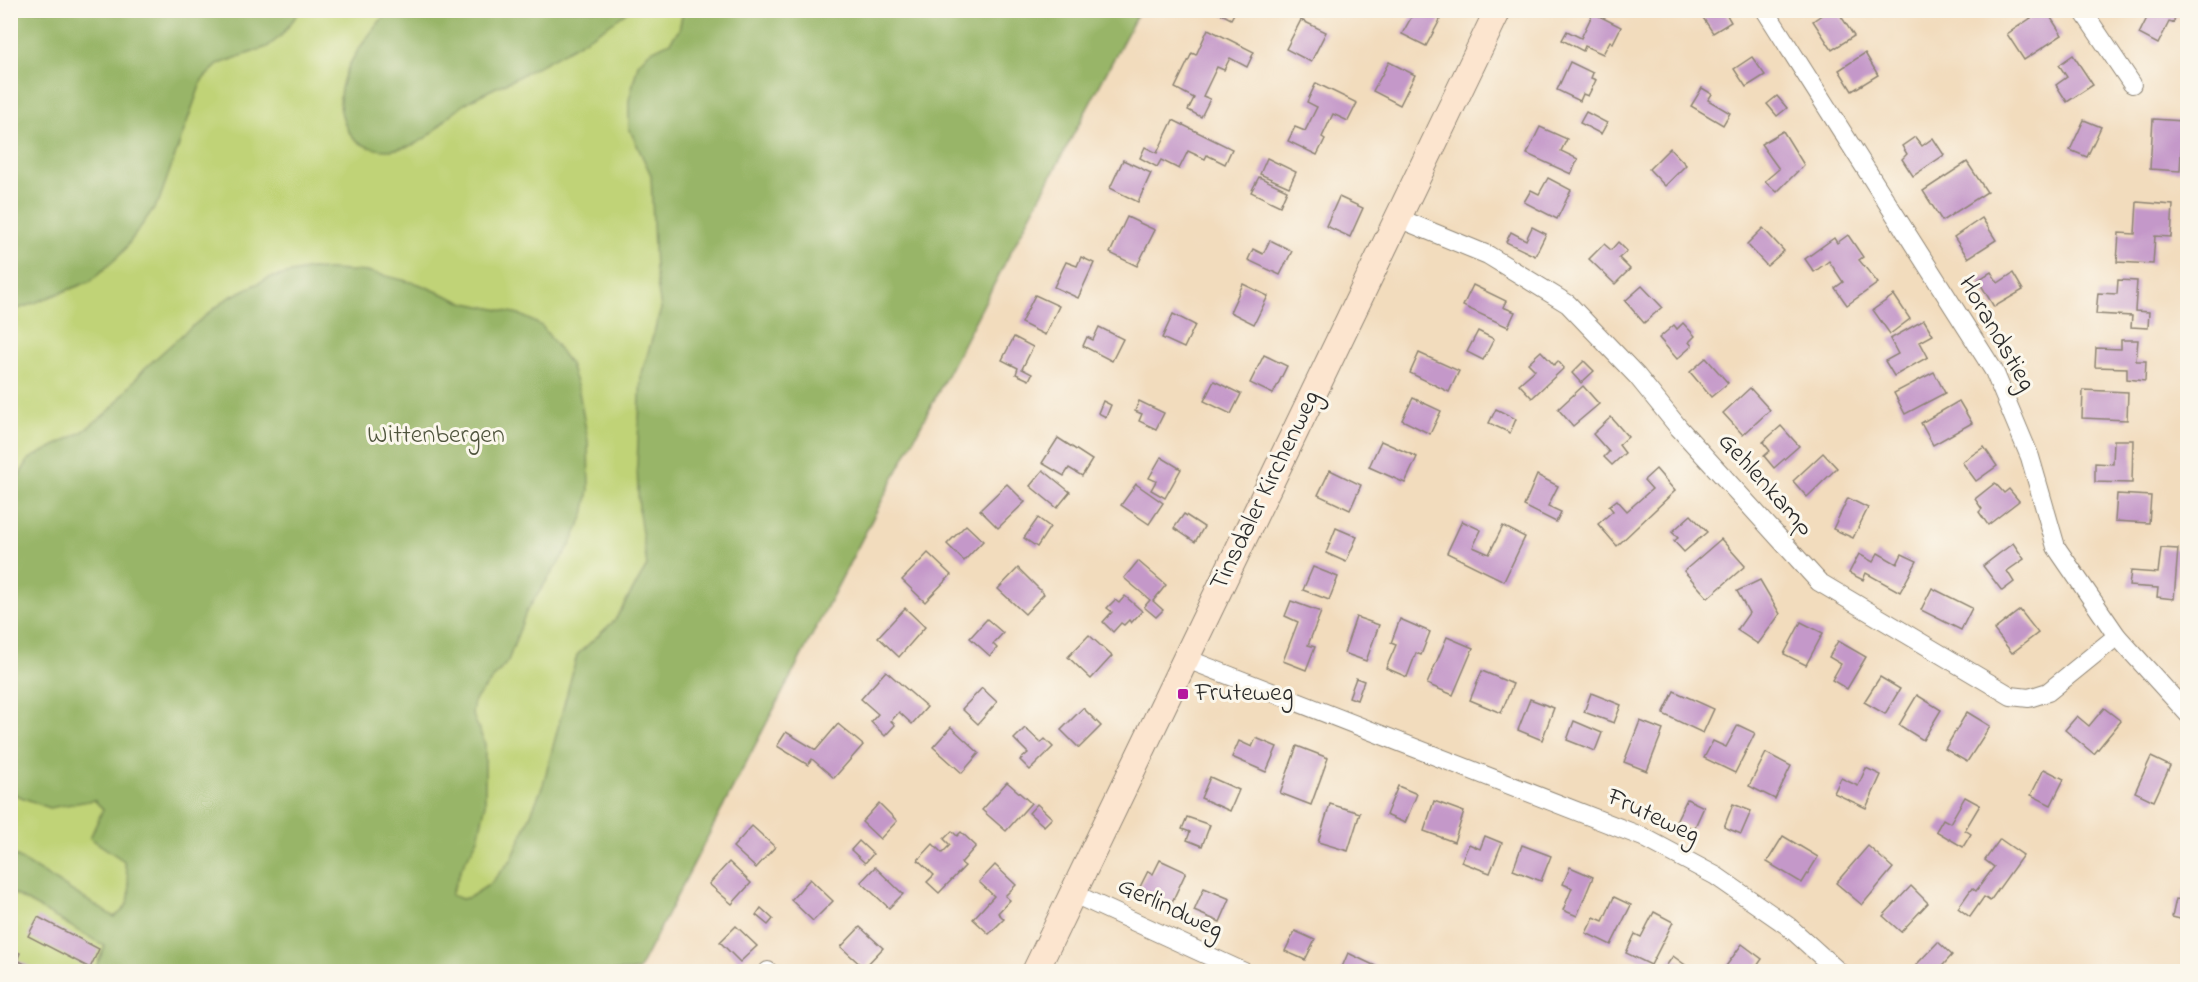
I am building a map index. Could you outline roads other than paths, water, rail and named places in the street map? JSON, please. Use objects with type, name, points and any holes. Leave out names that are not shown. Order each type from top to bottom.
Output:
[{"type":"street","name":"Tinsdaler Kirchenweg","points":[[1035,972],[1498,10]]},
{"type":"street","name":"Horandstieg","points":[[1765,10],[1994,371],[2030,456],[2056,547],[2117,636],[2187,714]]},
{"type":"street","points":[[2082,10],[2132,84]]},
{"type":"street","name":"Gehlenkamp","points":[[1398,218],[1488,255],[1568,304],[1637,376],[1679,428],[1819,582],[2011,696],[2029,698],[2049,692],[2117,636]]},
{"type":"street","name":"Fruteweg","points":[[1187,659],[1643,837],[1716,876],[1788,926],[1839,972]]},
{"type":"street","name":"Gerlindweg","points":[[1074,894],[1244,972]]},
{"type":"place","name":"Fruteweg","points":[[1183,694]]},
{"type":"park label","name":"Wittenbergen","points":[[436,436]]}]
